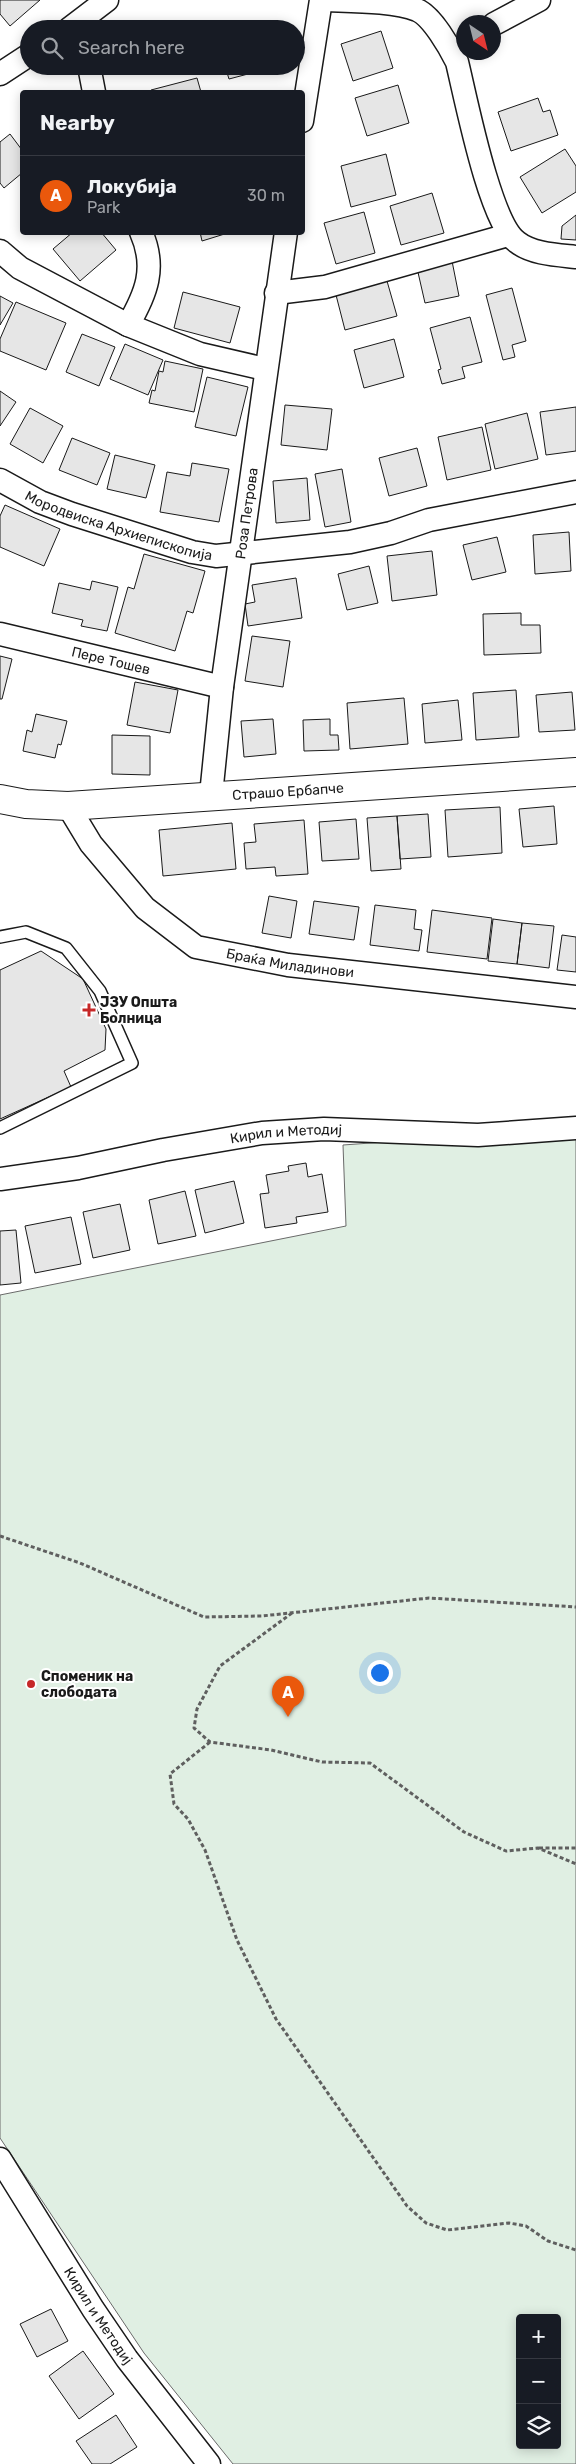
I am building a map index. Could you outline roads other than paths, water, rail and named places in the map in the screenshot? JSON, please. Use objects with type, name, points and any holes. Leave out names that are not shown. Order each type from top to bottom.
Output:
[{"type":"main road","name":"Страшо Ербапче","points":[[0,799],[26,804],[68,806],[211,795],[456,782],[576,772]]},
{"type":"street","points":[[84,20],[106,0]]},
{"type":"street","points":[[305,102],[321,0]]},
{"type":"street","points":[[327,0],[378,3],[418,10],[456,42]]},
{"type":"street","points":[[501,20],[539,0]]},
{"type":"street","points":[[457,60],[488,186],[508,235],[519,244],[532,249],[576,257]]},
{"type":"street","points":[[0,74],[20,62]]},
{"type":"street","points":[[91,75],[94,90]]},
{"type":"street","points":[[128,325],[144,295],[148,276],[150,261],[142,235]]},
{"type":"street","name":"Роза Петрова","points":[[211,795],[222,687],[265,369],[286,235]]},
{"type":"street","points":[[276,293],[325,287],[508,235]]},
{"type":"street","points":[[0,251],[20,268],[128,325],[200,354],[265,369]]},
{"type":"street","name":"Мородвиска Архиепископија","points":[[0,480],[40,502],[72,514],[192,552],[216,556],[350,542],[391,533],[438,518],[576,492]]},
{"type":"street","name":"Пере Тошев","points":[[0,634],[222,687]]},
{"type":"street","name":"Браќа Миладинови","points":[[68,806],[92,844],[146,908],[196,947],[288,965],[576,997]]},
{"type":"street","name":"Кирил и Методиј","points":[[0,1179],[78,1168],[163,1150],[262,1133],[324,1129],[478,1135],[576,1128]]},
{"type":"street","name":"Кирил и Методиј","points":[[0,2159],[99,2318],[127,2359],[209,2464]]},
{"type":"lane","points":[[0,938],[26,932],[66,948],[100,990],[132,1063],[0,1128]]},
{"type":"place","name":"ЈЗУ Општа Болница","points":[[89,1010]]},
{"type":"place","name":"Споменик на слободата","points":[[31,1684]]},
{"type":"place","name":"Локубија","points":[[288,1717]]}]
